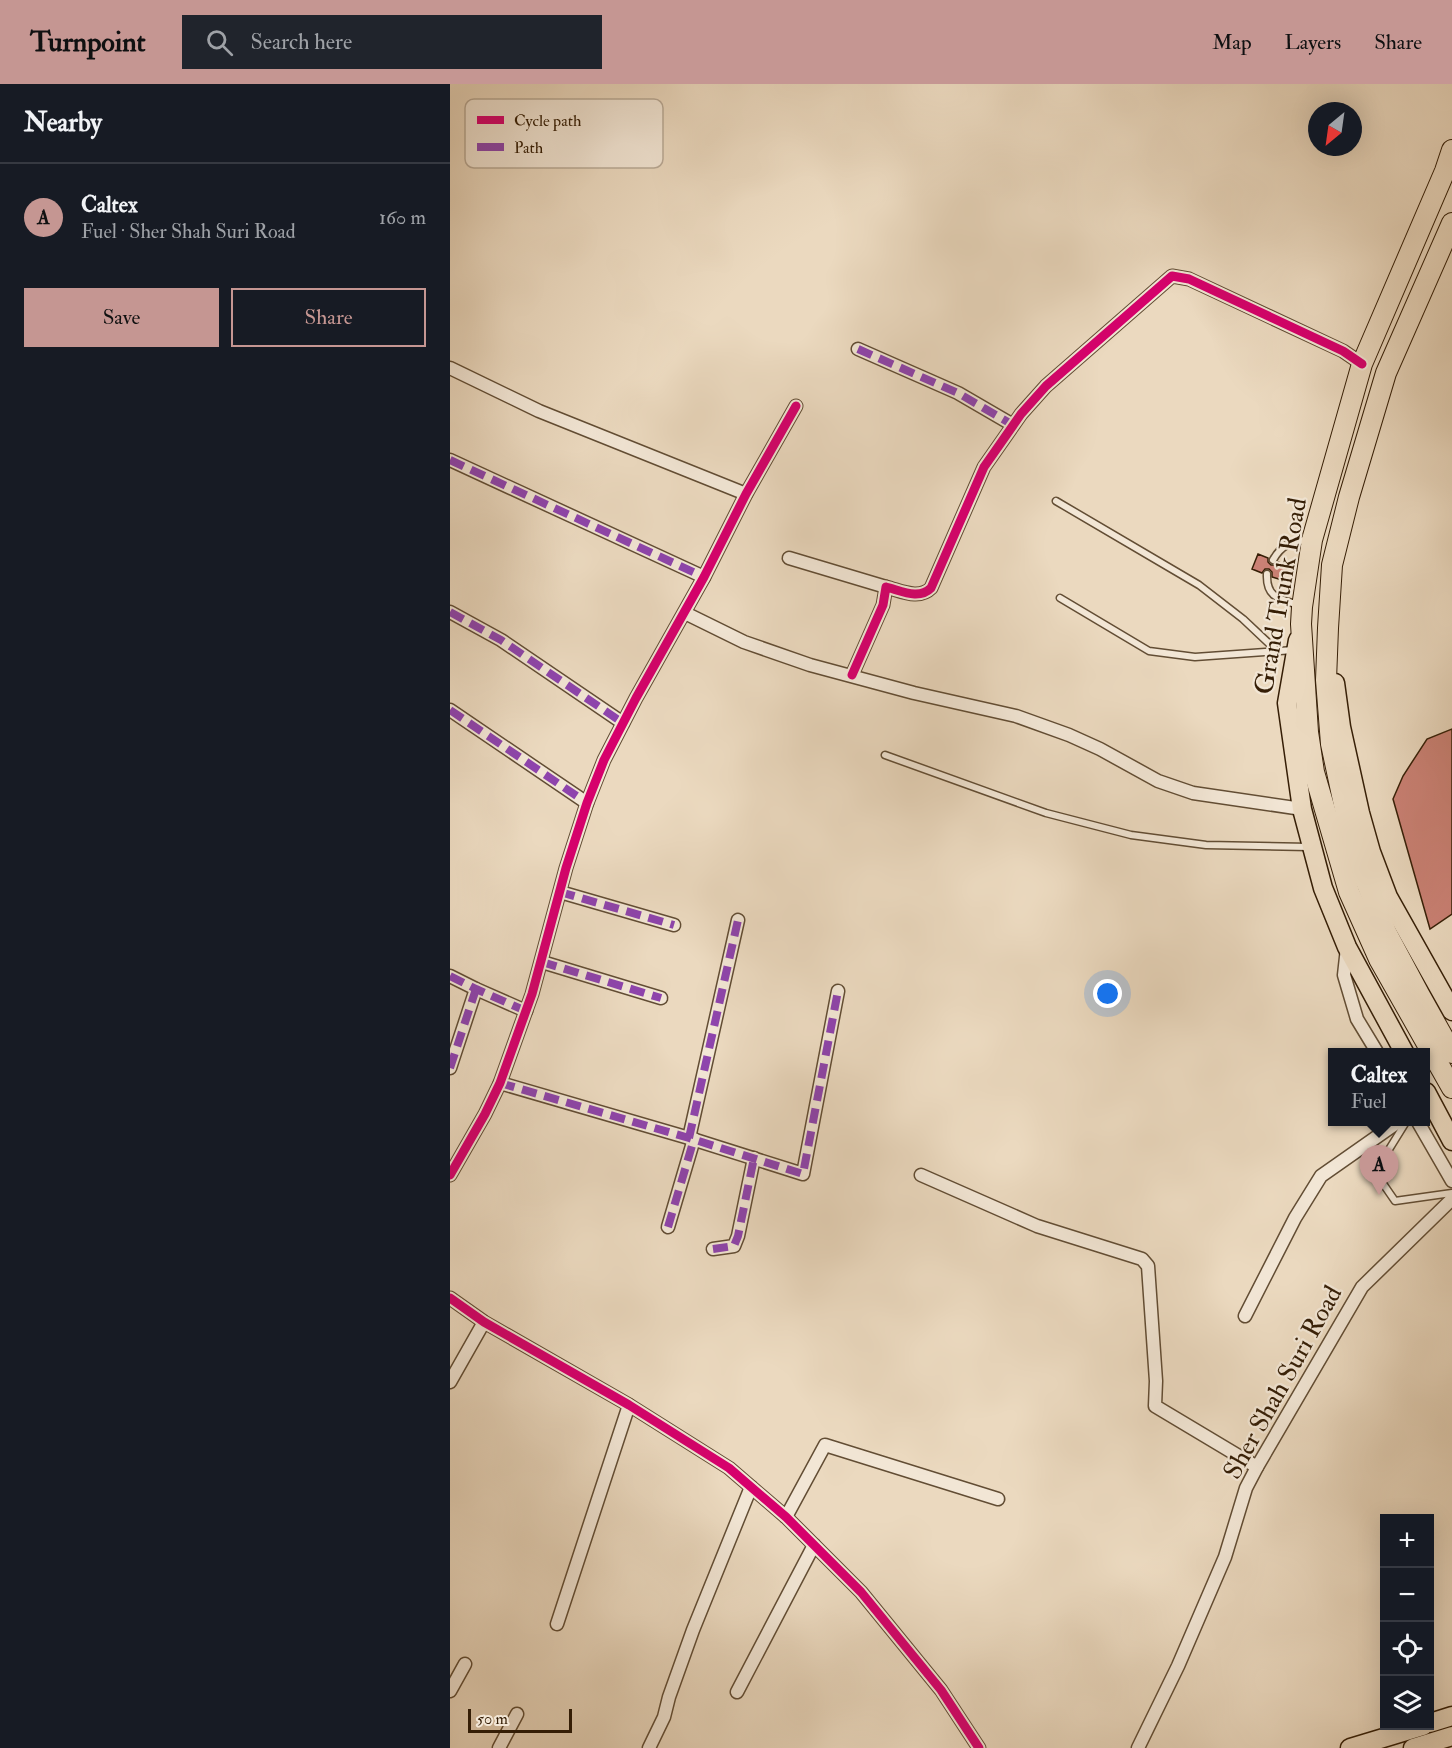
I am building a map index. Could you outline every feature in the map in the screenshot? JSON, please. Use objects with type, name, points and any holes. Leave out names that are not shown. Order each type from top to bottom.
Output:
[{"type":"highway","name":"Grand Trunk Road","points":[[1302,615],[1312,540],[1362,364],[1452,150]]},
{"type":"highway","name":"Grand Trunk Road","points":[[1328,628],[1332,565],[1349,497],[1386,373],[1441,256],[1452,223]]},
{"type":"highway","points":[[1362,364],[1386,373]]},
{"type":"highway","points":[[1302,615],[1308,732],[1314,772],[1349,892],[1379,958],[1430,1048]]},
{"type":"highway","points":[[1328,628],[1326,680],[1331,744],[1346,814],[1361,868],[1386,932],[1452,1053]]},
{"type":"highway","points":[[1430,1049],[1452,1088]]},
{"type":"main road","name":"Grand Trunk Road","points":[[1302,615],[1287,703],[1302,809],[1323,888],[1347,947],[1401,1048]]},
{"type":"main road","name":"Grand Trunk Road","points":[[1328,628],[1341,727],[1371,852],[1388,897],[1452,1011]]},
{"type":"main road","points":[[1430,1101],[1452,1141]]},
{"type":"main road","points":[[1434,1723],[1452,1716]]},
{"type":"main road","points":[[1350,1748],[1407,1730]]},
{"type":"main road","points":[[1413,1748],[1452,1736]]},
{"type":"street","points":[[789,558],[916,595],[925,594],[931,588],[984,467],[1013,425],[1046,386],[1172,276],[1189,279],[1220,293],[1343,351],[1362,364]]},
{"type":"street","points":[[858,349],[958,393],[1013,425]]},
{"type":"street","points":[[450,368],[538,411],[746,494]]},
{"type":"street","points":[[450,1175],[486,1114],[500,1083],[542,962],[587,803],[604,760],[622,723],[685,613],[746,494],[796,406]]},
{"type":"street","points":[[450,460],[704,577]]},
{"type":"street","points":[[852,675],[883,604],[886,587]]},
{"type":"street","points":[[450,612],[501,640],[622,723]]},
{"type":"street","points":[[685,613],[744,642],[810,665],[914,693],[1016,716],[1069,735],[1158,780],[1193,793],[1302,809]]},
{"type":"street","points":[[450,710],[587,803]]},
{"type":"street","points":[[560,892],[674,925]]},
{"type":"street","points":[[668,1227],[692,1139],[738,920]]},
{"type":"street","points":[[1347,947],[1344,975],[1357,1019],[1374,1048]]},
{"type":"street","points":[[542,962],[661,998]]},
{"type":"street","points":[[450,976],[526,1011]]},
{"type":"street","points":[[450,1068],[476,989]]},
{"type":"street","points":[[500,1083],[802,1174],[838,991]]},
{"type":"street","points":[[1245,1316],[1295,1218],[1321,1176],[1392,1126]]},
{"type":"street","points":[[1420,1126],[1452,1181]]},
{"type":"street","points":[[713,1249],[734,1246],[754,1158]]},
{"type":"street","points":[[921,1175],[1037,1226],[1142,1259],[1148,1266],[1156,1381],[1155,1406],[1257,1467]]},
{"type":"street","name":"Sher Shah Suri Road","points":[[1138,1748],[1178,1666],[1220,1568],[1246,1488],[1257,1467],[1362,1287],[1452,1199]]},
{"type":"street","points":[[451,1300],[729,1468],[786,1517],[861,1592],[941,1690],[979,1748]]},
{"type":"street","points":[[450,1382],[484,1322]]},
{"type":"street","points":[[557,1624],[628,1405]]},
{"type":"street","points":[[786,1517],[825,1445],[998,1499]]},
{"type":"street","points":[[649,1748],[664,1717],[693,1630],[751,1487]]},
{"type":"street","points":[[737,1692],[814,1545]]},
{"type":"street","points":[[450,1690],[465,1664]]},
{"type":"street","points":[[499,1748],[517,1714]]},
{"type":"lane","points":[[1056,501],[1199,585],[1243,619],[1277,651]]},
{"type":"lane","points":[[1273,560],[1277,552],[1286,544],[1312,540]]},
{"type":"lane","points":[[1267,574],[1266,585],[1272,594],[1302,615]]},
{"type":"lane","points":[[1059,598],[1149,651],[1195,657],[1296,650]]},
{"type":"lane","points":[[885,755],[1046,813],[1131,835],[1206,845],[1312,848]]},
{"type":"lane","points":[[1404,1126],[1376,1173],[1395,1201],[1452,1193]]},
{"type":"building","points":[[1258,554],[1268,558],[1271,565],[1278,562],[1288,566],[1282,580],[1272,577],[1269,569],[1265,569],[1262,573],[1252,569]]},
{"type":"building","points":[[1452,729],[1452,914],[1430,929],[1393,799],[1403,776],[1427,739]]},
{"type":"marked path","points":[[858,349],[958,393],[1013,425]]},
{"type":"marked path","points":[[450,460],[704,577]]},
{"type":"marked path","points":[[450,612],[501,640],[623,723]]},
{"type":"marked path","points":[[450,710],[587,803]]},
{"type":"marked path","points":[[560,892],[674,925]]},
{"type":"marked path","points":[[689,1138],[738,920]]},
{"type":"marked path","points":[[542,962],[661,998]]},
{"type":"marked path","points":[[450,976],[526,1011]]},
{"type":"marked path","points":[[450,1068],[476,989]]},
{"type":"marked path","points":[[500,1083],[803,1174],[838,991]]},
{"type":"marked path","points":[[668,1227],[694,1139]]},
{"type":"marked path","points":[[713,1249],[734,1246],[754,1158]]},
{"type":"cycle path","points":[[852,675],[883,605],[886,587],[916,594],[926,592],[931,588],[984,467],[1021,414],[1046,386],[1172,276],[1189,279],[1343,351],[1362,364]]},
{"type":"cycle path","points":[[450,1175],[500,1083],[532,994],[566,868],[604,760],[704,577],[746,494],[796,406]]},
{"type":"cycle path","points":[[450,1298],[484,1322],[629,1405],[729,1468],[786,1517],[861,1592],[941,1690],[979,1748]]},
{"type":"place","name":"Caltex","points":[[1379,1195]]}]
